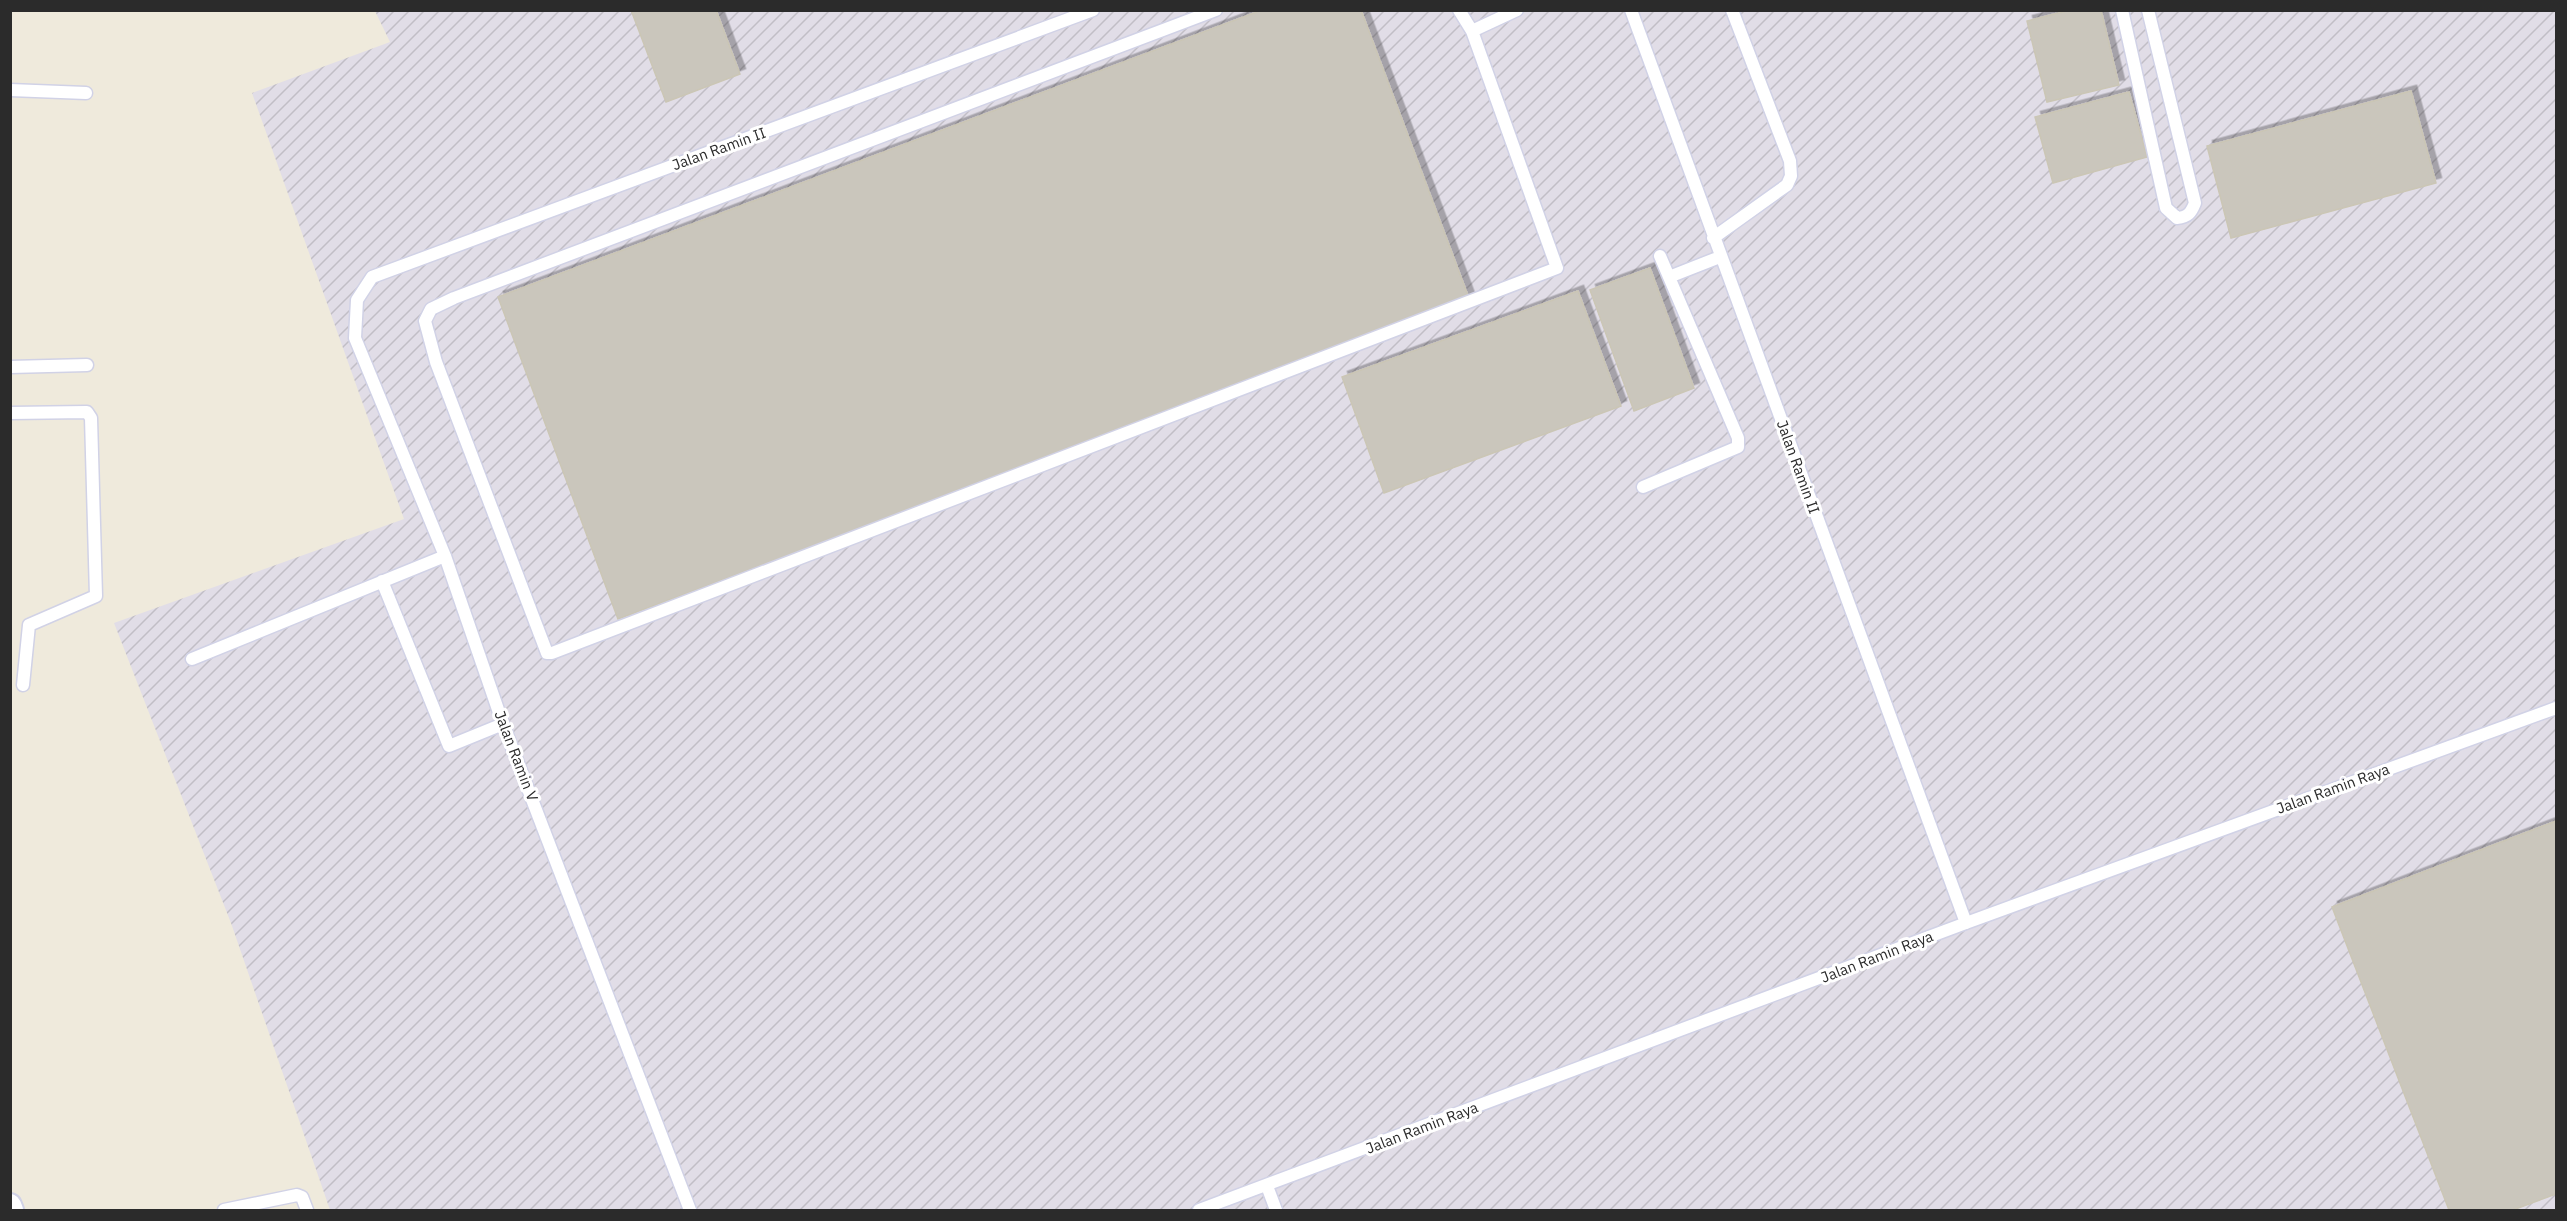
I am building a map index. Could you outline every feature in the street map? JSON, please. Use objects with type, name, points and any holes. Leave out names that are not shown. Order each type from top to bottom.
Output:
[{"type":"street","points":[[10,1205],[12,1210]]},
{"type":"lane","name":"Jalan Ramin II","points":[[357,300],[372,277],[1092,10]]},
{"type":"lane","points":[[1216,10],[465,294],[431,309],[425,321],[436,362],[546,651],[552,653],[569,647],[1557,268],[1472,31],[1459,10]]},
{"type":"lane","points":[[1472,31],[1517,10]]},
{"type":"lane","name":"Jalan Ramin II","points":[[1631,10],[1966,923]]},
{"type":"lane","points":[[1713,238],[1787,185],[1791,176],[1790,161],[1732,10]]},
{"type":"lane","points":[[2122,10],[2166,208],[2176,218],[2186,217],[2192,212],[2195,203],[2148,10]]},
{"type":"lane","points":[[10,90],[86,93]]},
{"type":"lane","points":[[1643,487],[1734,450],[1739,443],[1660,256]]},
{"type":"lane","points":[[1669,277],[1720,257]]},
{"type":"lane","name":"Jalan Ramin V","points":[[357,300],[355,338],[445,556],[503,724],[690,1210]]},
{"type":"lane","points":[[10,367],[87,364]]},
{"type":"lane","points":[[10,413],[87,412],[91,418],[96,596],[29,625],[23,685]]},
{"type":"lane","points":[[192,659],[445,556]]},
{"type":"lane","points":[[382,581],[449,746],[503,724]]},
{"type":"lane","name":"Jalan Ramin Raya","points":[[1199,1210],[1966,923],[2556,708]]},
{"type":"lane","points":[[1267,1186],[1276,1210]]},
{"type":"lane","points":[[224,1210],[297,1195],[303,1198],[307,1210]]},
{"type":"shaded area","points":[[375,11],[2556,11],[2556,1210],[330,1210],[231,923],[114,623],[404,519],[252,93],[390,42]]},
{"type":"building","points":[[631,10],[716,10],[740,74],[666,102]]},
{"type":"building","points":[[1262,10],[1361,10],[1470,301],[618,619],[498,297]]},
{"type":"building","points":[[2070,10],[2101,10],[2119,85],[2047,102],[2027,21]]},
{"type":"building","points":[[2411,91],[2436,183],[2231,238],[2207,146]]},
{"type":"building","points":[[2129,92],[2147,157],[2053,183],[2035,117]]},
{"type":"building","points":[[1650,268],[1694,388],[1634,411],[1590,290]]},
{"type":"building","points":[[1578,291],[1621,406],[1384,493],[1342,377]]},
{"type":"building","points":[[2556,821],[2556,1194],[2513,1210],[2449,1210],[2332,907]]}]
